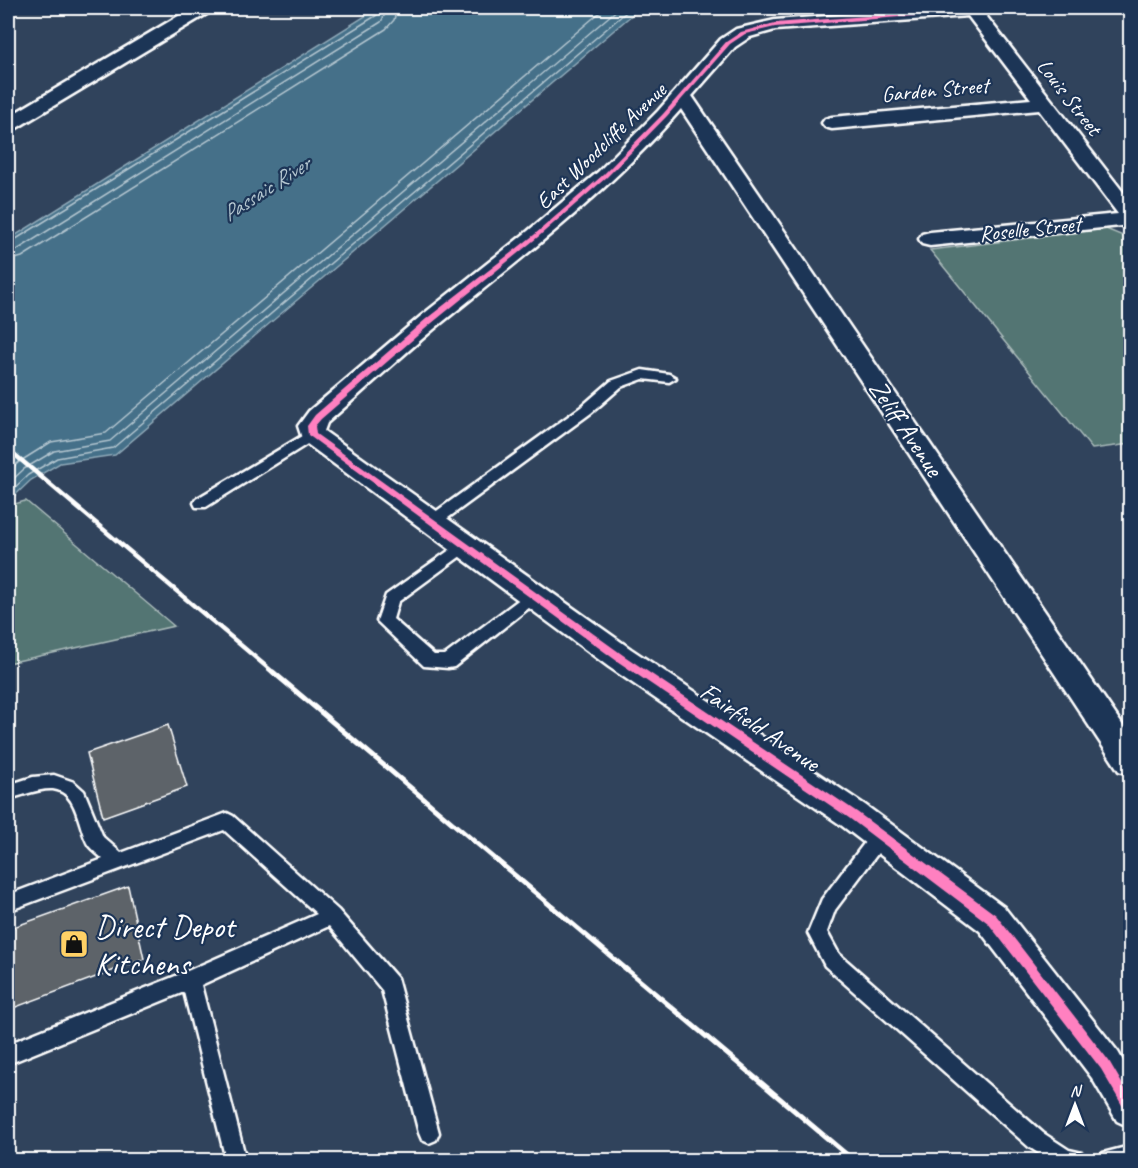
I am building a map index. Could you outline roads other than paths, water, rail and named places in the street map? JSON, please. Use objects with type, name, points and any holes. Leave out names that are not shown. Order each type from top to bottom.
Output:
[{"type":"street","points":[[8,125],[204,8]]},
{"type":"street","name":"East Woodcliffe Avenue","points":[[312,435],[311,426],[318,417],[429,321],[536,236],[605,176],[682,96],[728,43],[743,33],[759,27],[972,9]]},
{"type":"street","name":"Louis Street","points":[[972,9],[1131,217]]},
{"type":"street","name":"Zeliff Avenue","points":[[682,96],[1131,761]]},
{"type":"street","name":"Garden Street","points":[[832,123],[1043,104]]},
{"type":"street","name":"Roselle Street","points":[[930,239],[1131,217]]},
{"type":"street","name":"Fairfield Avenue","points":[[312,435],[620,658],[881,835],[992,919],[1105,1065],[1131,1108]]},
{"type":"lane","points":[[432,522],[586,410],[616,384],[642,374],[669,378]]},
{"type":"lane","points":[[201,503],[312,435]]},
{"type":"lane","points":[[464,546],[391,599],[385,621],[430,661],[448,662],[534,596]]},
{"type":"lane","points":[[8,792],[33,784],[54,782],[68,787],[78,796],[96,842],[119,862]]},
{"type":"lane","points":[[8,903],[227,821],[332,915],[390,985],[429,1133]]},
{"type":"lane","points":[[881,835],[828,905],[817,933],[832,960],[1036,1140],[1066,1160],[1075,1161]]},
{"type":"lane","points":[[8,1054],[190,980],[332,915]]},
{"type":"lane","points":[[190,980],[236,1161]]},
{"type":"lane","points":[[1110,1161],[1131,1155]]},
{"type":"water","name":"Passaic River","points":[[378,8],[640,8],[115,455],[60,463],[31,480],[8,502],[8,240]]},
{"type":"railway","points":[[8,449],[275,674]]},
{"type":"railway","points":[[273,672],[853,1160]]},
{"type":"place","name":"Direct Depot Kitchens","points":[[74,944]]}]
